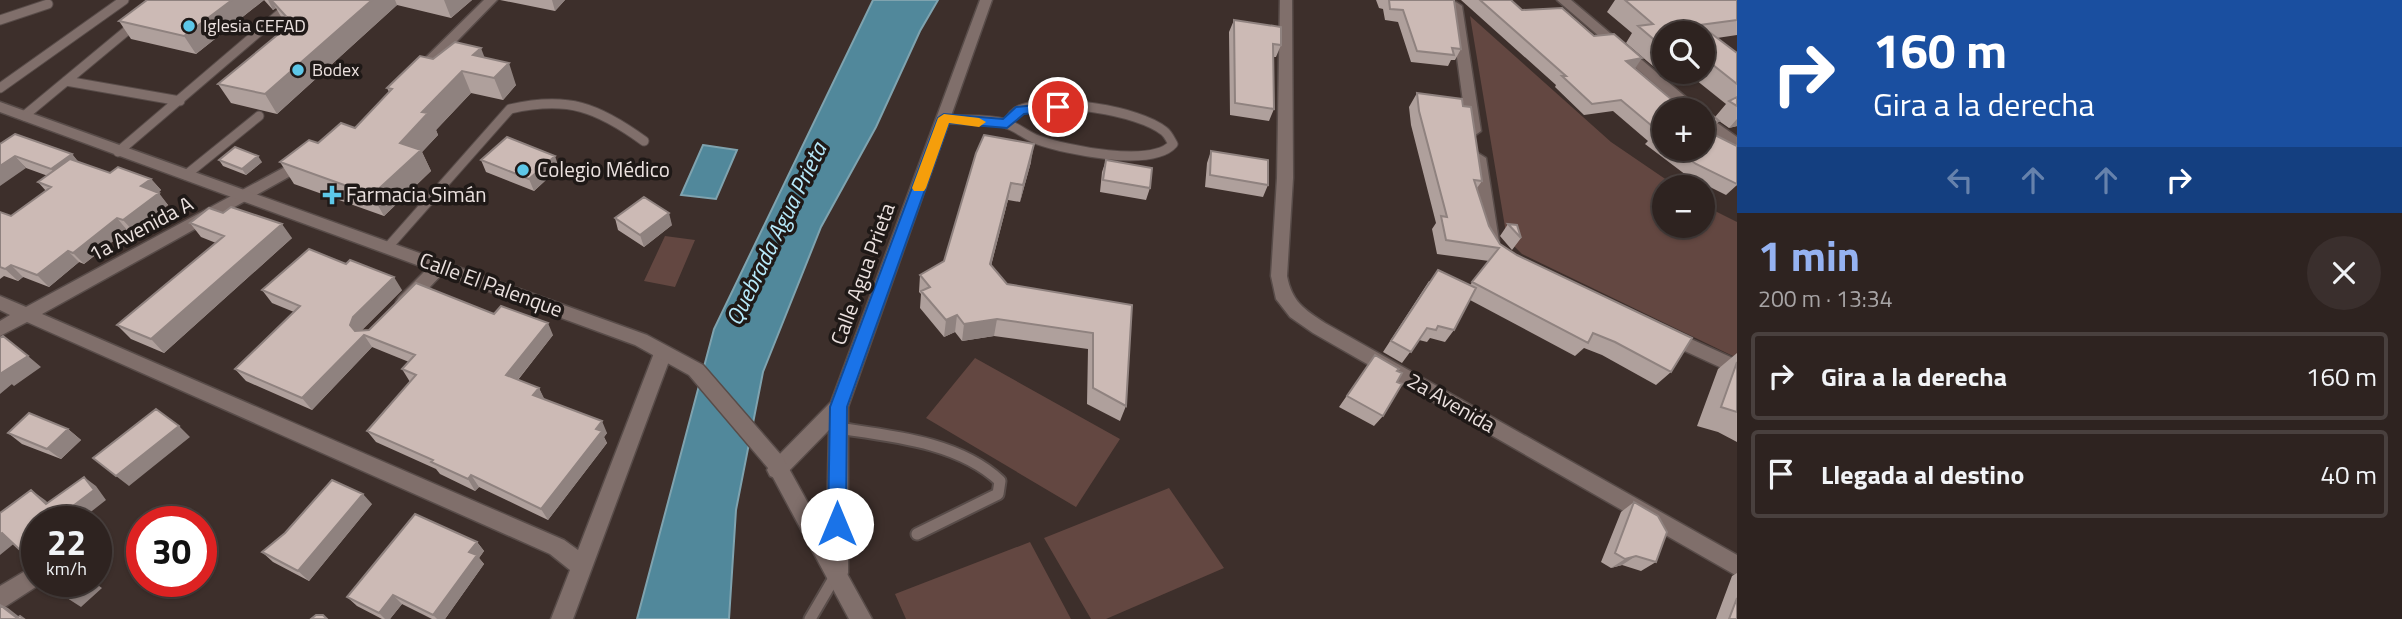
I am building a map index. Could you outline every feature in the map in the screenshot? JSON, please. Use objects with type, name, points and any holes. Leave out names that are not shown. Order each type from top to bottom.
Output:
[{"type":"street","points":[[403,88],[491,0]]},
{"type":"street","name":"Calle Agua Prieta","points":[[837,573],[839,407],[986,0]]},
{"type":"street","name":"2a Avenida","points":[[1286,0],[1285,178],[1279,276],[1282,294],[1296,312],[1319,328],[1737,566]]},
{"type":"street","points":[[1563,0],[1680,98]]},
{"type":"street","points":[[1455,6],[1489,239],[1497,251],[1505,256]]},
{"type":"street","name":"Calle El Palenque","points":[[0,107],[641,340],[696,370],[776,466],[861,619]]},
{"type":"street","points":[[1715,128],[1737,145]]},
{"type":"street","name":"1a Avenida A","points":[[0,329],[317,155]]},
{"type":"street","points":[[396,311],[440,266]]},
{"type":"street","points":[[0,303],[557,547],[581,565]]},
{"type":"street","points":[[1650,327],[1737,368]]},
{"type":"street","points":[[562,619],[663,353]]},
{"type":"street","points":[[776,466],[839,407]]},
{"type":"street","points":[[0,599],[21,585]]},
{"type":"lane","points":[[0,88],[124,0]]},
{"type":"lane","points":[[118,152],[296,0]]},
{"type":"lane","points":[[0,20],[48,4]]},
{"type":"lane","points":[[24,116],[144,16]]},
{"type":"lane","points":[[66,81],[180,101]]},
{"type":"lane","points":[[388,247],[509,109],[536,103],[559,104],[603,114],[644,141]]},
{"type":"lane","points":[[944,118],[1007,124],[1038,140],[1061,147],[1105,153],[1152,155],[1167,152],[1173,144],[1172,136],[1163,127],[1148,120],[1104,111],[1040,107],[1021,110],[1011,116],[1007,124]]},
{"type":"lane","points":[[186,175],[259,116]]},
{"type":"lane","points":[[837,428],[876,434],[969,458],[995,473],[1000,481],[998,494],[917,534]]},
{"type":"lane","points":[[810,619],[837,573]]},
{"type":"shaded area","points":[[1470,16],[1611,142],[1659,175],[1652,175],[1652,238],[1715,238],[1715,211],[1737,222],[1737,358],[1522,254],[1507,239]]},
{"type":"shaded area","points":[[665,236],[695,240],[675,287],[644,281]]},
{"type":"shaded area","points":[[975,358],[1120,439],[1076,507],[926,418]]},
{"type":"shaded area","points":[[1169,488],[1224,568],[1106,619],[1091,619],[1044,538]]},
{"type":"shaded area","points":[[1030,542],[1071,619],[906,619],[895,594]]},
{"type":"water","name":"Quebrada Agua Prieta","points":[[873,0],[938,0],[920,31],[876,127],[821,227],[763,372],[736,510],[729,619],[637,619],[714,329]]},
{"type":"water","points":[[703,145],[737,150],[716,199],[681,195]]},
{"type":"building","points":[[147,0],[232,0],[184,36],[119,21]]},
{"type":"building","points":[[273,0],[372,0],[265,94],[218,84],[292,23]]},
{"type":"building","points":[[1389,0],[1454,0],[1461,49],[1452,48],[1454,55],[1417,51],[1403,10],[1390,9]]},
{"type":"building","points":[[1480,0],[1511,0],[1522,10],[1562,8],[1594,36],[1614,34],[1642,58],[1626,61],[1670,98],[1652,98],[1652,126],[1621,100],[1592,104],[1562,76],[1566,76]]},
{"type":"building","points":[[1625,0],[1737,0],[1737,20],[1715,23],[1652,21],[1652,23]]},
{"type":"building","points":[[1234,20],[1281,27],[1281,45],[1273,44],[1274,109],[1235,103]]},
{"type":"building","points":[[1652,24],[1652,38],[1638,26]]},
{"type":"building","points":[[1715,36],[1737,53],[1737,84],[1715,67]]},
{"type":"building","points":[[455,42],[481,48],[473,55],[509,63],[494,78],[462,71],[422,112],[428,113],[400,143],[421,150],[372,195],[280,162],[309,140],[318,143],[341,123],[355,128],[392,89],[387,88],[420,56],[433,59]]},
{"type":"building","points":[[1417,93],[1462,99],[1463,106],[1471,107],[1482,181],[1474,180],[1489,226],[1500,244],[1517,255],[1692,338],[1671,372],[1593,333],[1588,343],[1472,282],[1499,248],[1446,240],[1441,216],[1447,217],[1419,111]]},
{"type":"building","points":[[1737,97],[1737,106],[1729,101]]},
{"type":"building","points":[[15,134],[72,154],[51,169],[15,156],[0,166],[0,144]]},
{"type":"building","points":[[984,135],[1034,144],[1023,185],[1011,183],[990,264],[1007,284],[1132,305],[1126,406],[1093,388],[1093,333],[997,319],[964,324],[957,315],[946,320],[921,291],[930,287],[920,275],[944,261],[976,153]]},
{"type":"building","points":[[1715,135],[1737,146],[1737,184],[1692,161],[1715,161]]},
{"type":"building","points":[[507,137],[555,156],[529,179],[481,160]]},
{"type":"building","points":[[235,147],[258,156],[242,169],[219,160]]},
{"type":"building","points":[[1211,151],[1268,160],[1268,185],[1210,175]]},
{"type":"building","points":[[70,159],[110,173],[118,167],[151,179],[141,186],[159,193],[123,220],[117,218],[73,253],[68,251],[37,275],[11,265],[5,269],[0,267],[0,212],[11,216],[51,187],[38,182]]},
{"type":"building","points":[[1106,160],[1152,168],[1150,188],[1103,180]]},
{"type":"building","points":[[644,197],[669,213],[640,235],[615,218]]},
{"type":"building","points":[[231,207],[282,224],[151,339],[117,325],[224,236],[190,223],[209,208],[223,213]]},
{"type":"building","points":[[1508,224],[1517,225],[1521,238]]},
{"type":"building","points":[[309,249],[346,264],[350,260],[394,277],[353,317],[350,325],[355,331],[369,330],[416,283],[494,314],[501,306],[548,323],[506,375],[539,388],[533,395],[602,421],[596,429],[602,431],[541,509],[471,475],[468,479],[431,462],[433,460],[367,431],[416,375],[402,369],[415,355],[364,335],[302,398],[235,369],[300,306],[262,290]]},
{"type":"building","points":[[1438,270],[1476,288],[1454,330],[1438,326],[1436,330],[1427,328],[1411,352],[1391,341]]},
{"type":"building","points":[[3,336],[28,356],[0,374],[0,338]]},
{"type":"building","points":[[1375,355],[1402,373],[1397,382],[1402,384],[1383,416],[1347,396]]},
{"type":"building","points":[[1737,362],[1737,412],[1721,407]]},
{"type":"building","points":[[156,409],[179,426],[116,476],[93,458]]},
{"type":"building","points":[[29,413],[68,429],[47,449],[8,433]]},
{"type":"building","points":[[84,477],[94,490],[73,506],[21,506],[21,551],[0,534],[0,513],[31,490],[46,504]]},
{"type":"building","points":[[332,480],[363,494],[298,571],[262,552],[285,533]]},
{"type":"building","points":[[1634,502],[1658,516],[1667,532],[1656,562],[1636,556],[1625,559],[1615,553]]},
{"type":"building","points":[[415,514],[477,542],[469,552],[477,555],[433,615],[393,595],[379,613],[347,597]]},
{"type":"building","points":[[1737,598],[1737,619],[1729,619]]},
{"type":"building","points":[[0,605],[17,618],[20,616],[24,619],[0,619]]},
{"type":"building","points":[[316,615],[323,615],[327,619],[311,619]]},
{"type":"slow traffic","points":[[919,188],[944,118],[979,122]]},
{"type":"place","name":"Iglesia CEFAD","points":[[189,26]]},
{"type":"place","name":"Bodex","points":[[298,70]]},
{"type":"place","name":"Colegio Médico","points":[[523,170]]},
{"type":"place","name":"Farmacia Simán","points":[[332,195]]},
{"type":"route","points":[[837,524],[839,407],[944,118],[1007,124],[1011,116],[1021,110],[1058,107]]}]
